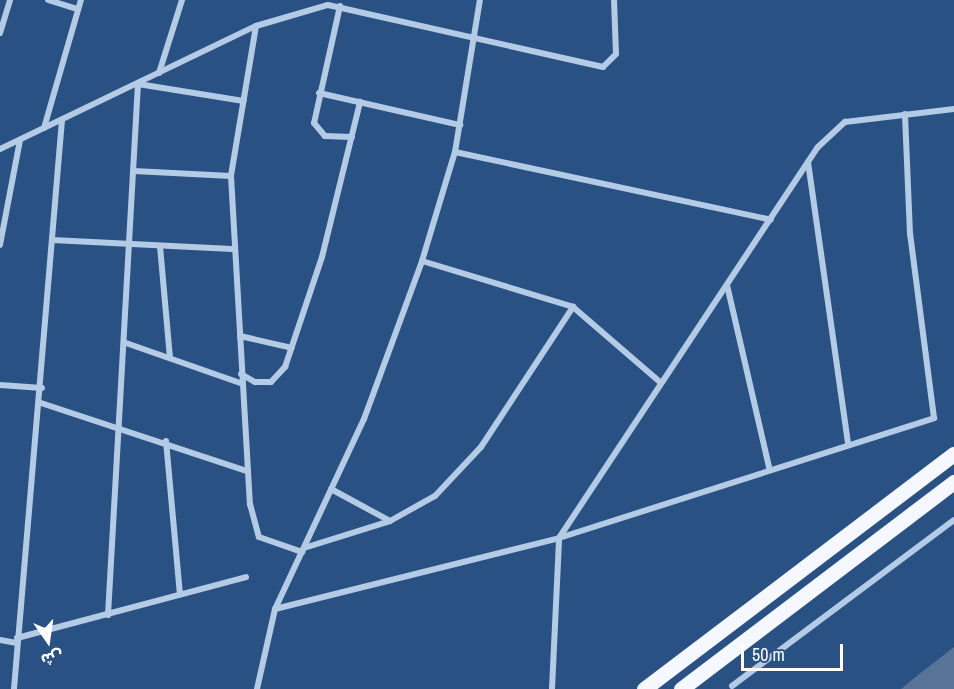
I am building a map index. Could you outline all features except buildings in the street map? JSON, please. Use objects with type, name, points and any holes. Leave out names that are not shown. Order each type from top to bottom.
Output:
[{"type":"main road","points":[[644,689],[954,454]]},
{"type":"main road","points":[[681,689],[954,482]]},
{"type":"main road","points":[[702,673],[704,689]]},
{"type":"street","points":[[0,33],[10,0]]},
{"type":"street","points":[[48,0],[78,9]]},
{"type":"street","points":[[44,128],[81,0]]},
{"type":"street","points":[[159,73],[182,0]]},
{"type":"street","points":[[257,689],[275,609],[331,489],[422,261],[455,152],[476,37],[480,0]]},
{"type":"street","points":[[0,149],[256,26],[329,3],[603,67],[616,54],[614,0]]},
{"type":"street","points":[[340,6],[319,93],[317,131],[352,137]]},
{"type":"street","points":[[256,26],[231,176],[232,249],[240,336],[240,383],[252,520],[259,537],[303,550],[390,521],[435,496],[464,468],[573,307]]},
{"type":"street","points":[[138,84],[244,102]]},
{"type":"street","points":[[108,615],[116,424],[126,343],[132,244],[138,84]]},
{"type":"street","points":[[319,93],[460,125]]},
{"type":"street","points":[[241,374],[255,382],[276,380],[292,348],[322,257],[360,102]]},
{"type":"street","points":[[552,689],[559,538],[808,162],[838,124],[905,114],[954,110]]},
{"type":"street","points":[[275,609],[559,538],[769,467],[934,418],[910,234],[905,114]]},
{"type":"street","points":[[14,689],[41,403],[62,120]]},
{"type":"street","points":[[0,245],[20,140]]},
{"type":"street","points":[[455,152],[771,220]]},
{"type":"street","points":[[808,162],[848,444]]},
{"type":"street","points":[[134,171],[231,176]]},
{"type":"street","points":[[52,240],[232,249]]},
{"type":"street","points":[[160,246],[170,357]]},
{"type":"street","points":[[422,261],[573,307],[661,383]]},
{"type":"street","points":[[727,285],[769,467]]},
{"type":"street","points":[[240,336],[292,348]]},
{"type":"street","points":[[126,343],[240,383]]},
{"type":"street","points":[[0,385],[42,388]]},
{"type":"street","points":[[41,403],[116,424],[248,471]]},
{"type":"street","points":[[166,441],[180,594]]},
{"type":"street","points":[[331,489],[390,521]]},
{"type":"street","points":[[732,686],[954,520]]},
{"type":"street","points":[[0,640],[17,640],[246,577]]},
{"type":"water","points":[[954,647],[954,689],[901,689],[918,675]]}]
